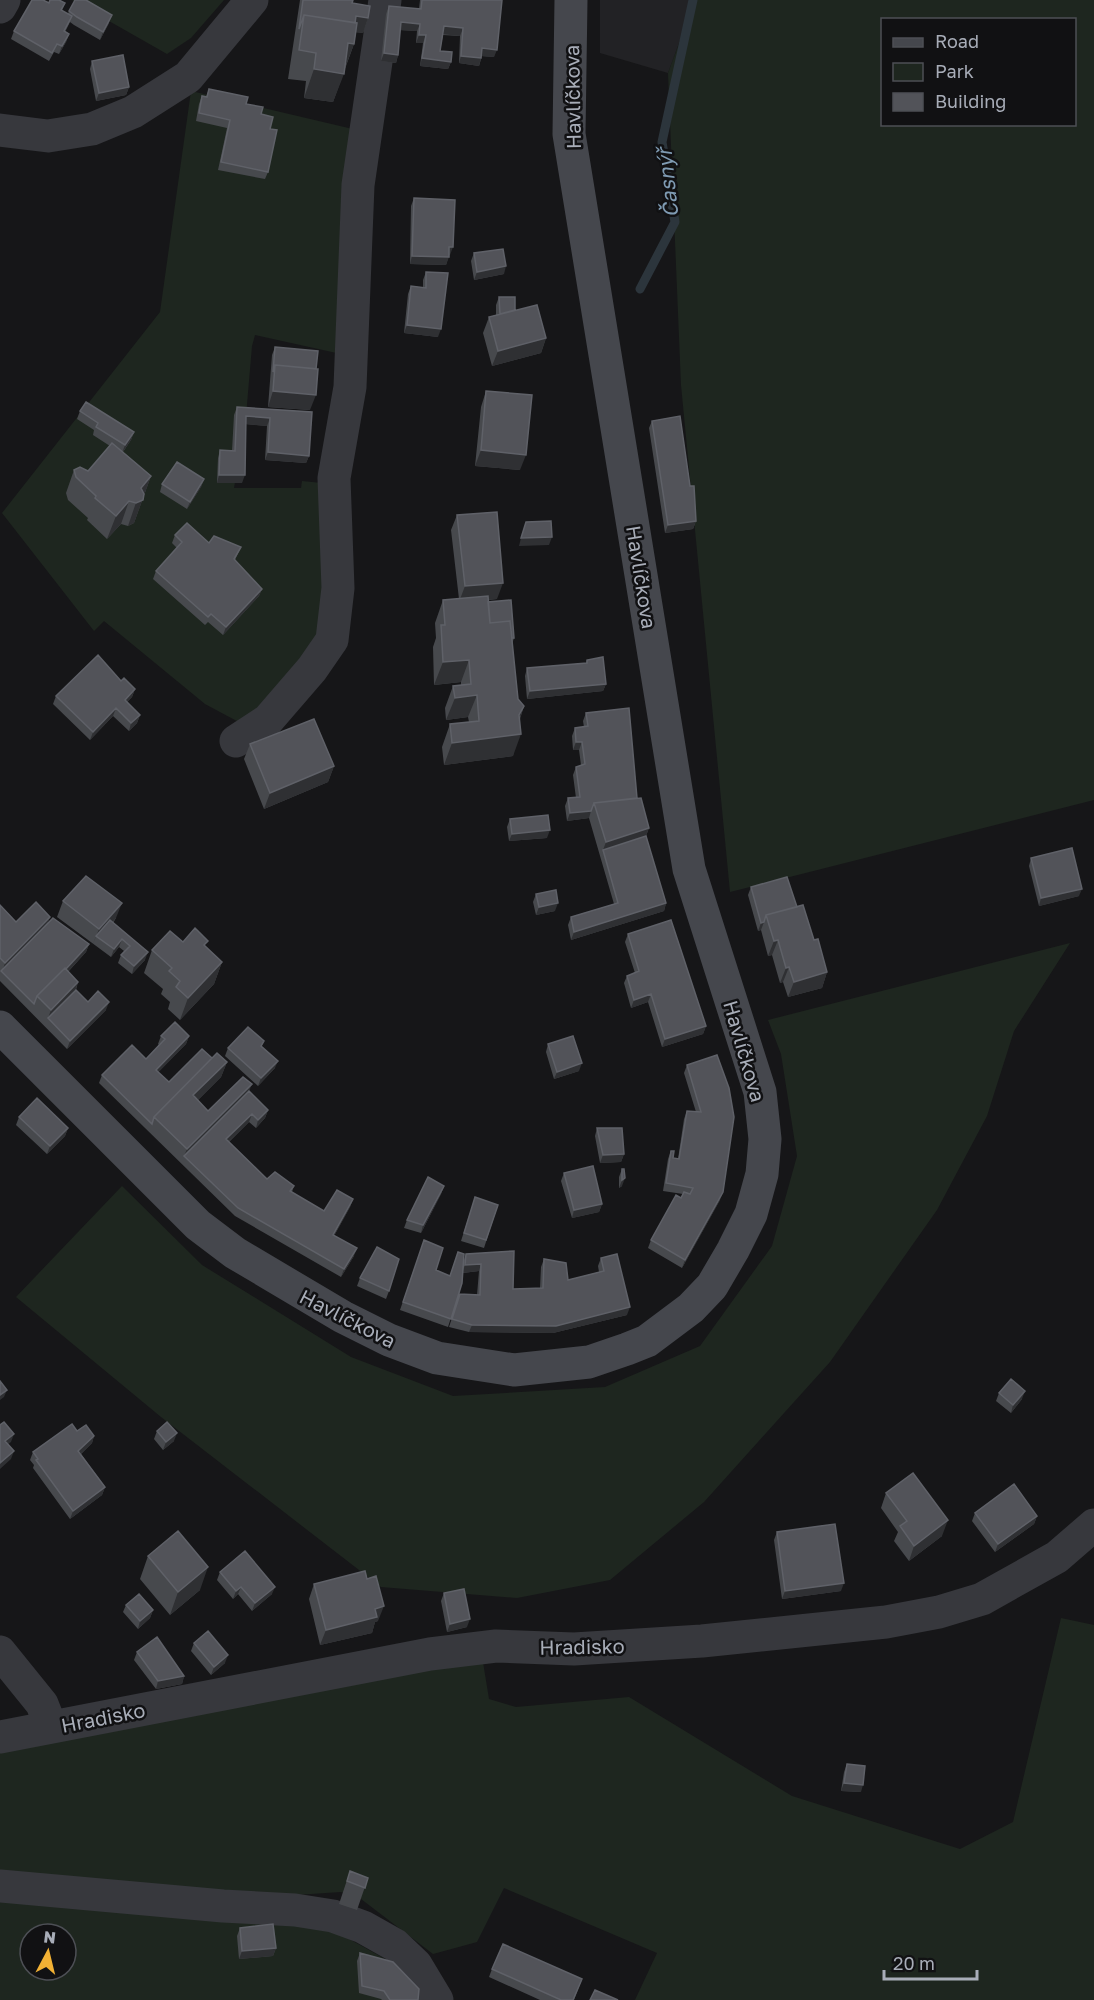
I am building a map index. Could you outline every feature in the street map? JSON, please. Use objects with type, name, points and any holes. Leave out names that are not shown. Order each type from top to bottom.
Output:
[{"type":"main road","name":"Havlíčkova","points":[[0,1027],[175,1202],[217,1239],[288,1286],[343,1317],[389,1340],[437,1358],[514,1370],[589,1362],[627,1349],[647,1341],[691,1308],[712,1286],[733,1250],[751,1214],[762,1174],[765,1139],[760,1092],[689,869],[569,134],[571,0]]},
{"type":"street","points":[[0,6],[4,0]]},
{"type":"street","points":[[0,130],[48,136],[92,129],[133,112],[188,77],[252,0]]},
{"type":"street","points":[[236,741],[268,720],[312,669],[332,639],[338,588],[334,478],[350,387],[357,185],[385,0]]},
{"type":"street","name":"Hradisko","points":[[0,1737],[430,1654],[496,1646],[574,1648],[702,1641],[886,1622],[939,1612],[982,1599],[1056,1557],[1094,1525]]},
{"type":"street","name":"Hradisko","points":[[0,1652],[42,1704],[51,1727]]},
{"type":"street","points":[[0,1886],[295,1910],[333,1916],[363,1927],[395,1946],[416,1965],[437,2000]]},
{"type":"shaded area","points":[[600,0],[695,0],[668,73],[600,53]]},
{"type":"green space","points":[[72,0],[224,0],[191,38],[167,54]]},
{"type":"green space","points":[[695,0],[1094,0],[1094,800],[730,892],[681,385],[668,73]]},
{"type":"green space","points":[[191,91],[357,130],[341,354],[255,335],[252,346],[246,416],[234,488],[301,488],[302,481],[322,483],[325,643],[248,727],[205,704],[104,621],[94,631],[2,513],[160,312]]},
{"type":"green space","points":[[1070,943],[1014,1031],[987,1116],[937,1210],[830,1362],[704,1502],[610,1580],[517,1598],[381,1587],[161,1417],[16,1297],[122,1186],[202,1265],[351,1357],[453,1396],[605,1387],[700,1346],[772,1246],[797,1156],[781,1054],[768,1020]]},
{"type":"green space","points":[[1061,1618],[1094,1625],[1094,2000],[635,2000],[657,1953],[504,1888],[477,1942],[433,1954],[361,1899],[341,1892],[250,1898],[0,1877],[0,1753],[482,1656],[489,1699],[516,1707],[629,1697],[792,1796],[960,1849],[1013,1822]]},
{"type":"green space","points":[[0,1898],[331,1929],[398,1966],[420,2000],[0,2000]]},
{"type":"building","points":[[32,0],[43,0],[49,3],[50,0],[59,0],[65,3],[61,10],[72,16],[64,31],[69,34],[62,46],[57,44],[52,53],[14,31]]},
{"type":"building","points":[[75,0],[86,0],[112,15],[103,32],[69,11]]},
{"type":"building","points":[[303,0],[353,0],[352,3],[370,6],[368,18],[356,16],[355,23],[304,15],[299,29]]},
{"type":"building","points":[[422,0],[502,0],[497,50],[482,48],[481,58],[461,56],[463,28],[444,26],[440,51],[452,52],[451,62],[422,58],[426,35],[419,35],[420,24],[401,22],[398,55],[384,53],[389,6],[421,9]]},
{"type":"building","points":[[304,15],[357,23],[354,44],[348,43],[344,74],[314,69],[316,53],[299,50]]},
{"type":"building","points":[[123,55],[129,87],[99,93],[92,61]]},
{"type":"building","points":[[209,89],[248,97],[246,104],[263,107],[261,114],[273,117],[270,129],[277,130],[268,172],[221,162],[230,120],[199,113],[202,96],[207,97]]},
{"type":"building","points":[[414,198],[455,200],[453,247],[449,247],[449,257],[412,256]]},
{"type":"building","points":[[503,249],[506,266],[477,272],[474,253]]},
{"type":"building","points":[[426,272],[448,273],[441,329],[407,325],[411,286],[426,288]]},
{"type":"building","points":[[499,297],[515,297],[515,310],[500,314]]},
{"type":"building","points":[[537,305],[546,338],[498,351],[489,317]]},
{"type":"building","points":[[275,347],[318,351],[316,369],[275,365],[273,372]]},
{"type":"building","points":[[275,365],[318,369],[316,395],[273,391]]},
{"type":"building","points":[[486,391],[532,395],[526,455],[481,450]]},
{"type":"building","points":[[86,402],[134,432],[125,445],[96,427],[98,423],[80,411]]},
{"type":"building","points":[[237,407],[312,412],[309,456],[268,452],[270,418],[246,416],[245,475],[219,475],[220,450],[235,451]]},
{"type":"building","points":[[680,416],[690,486],[694,486],[696,521],[668,525],[652,421]]},
{"type":"building","points":[[112,443],[151,476],[141,488],[144,494],[143,500],[136,503],[129,501],[116,516],[95,498],[96,496],[76,477],[74,470],[80,467],[88,471]]},
{"type":"building","points":[[177,462],[204,479],[190,502],[162,484]]},
{"type":"building","points":[[497,512],[503,583],[465,586],[457,515]]},
{"type":"building","points":[[551,521],[552,537],[521,538],[526,522]]},
{"type":"building","points":[[187,523],[209,543],[214,536],[241,547],[234,559],[262,589],[226,627],[211,614],[208,617],[156,571],[182,542],[175,535]]},
{"type":"building","points":[[488,596],[490,623],[510,621],[518,699],[524,706],[519,715],[521,734],[452,743],[450,724],[479,721],[477,695],[455,698],[453,686],[471,684],[469,660],[443,662],[441,625],[445,625],[443,600]]},
{"type":"building","points":[[511,600],[514,638],[512,638],[510,621],[490,623],[488,602]]},
{"type":"building","points":[[98,655],[121,681],[124,678],[135,689],[125,700],[140,715],[131,723],[116,708],[93,732],[56,696]]},
{"type":"building","points":[[603,657],[606,684],[530,691],[527,668],[587,663],[587,660]]},
{"type":"building","points":[[629,708],[637,798],[594,803],[591,811],[570,813],[568,798],[580,797],[576,767],[585,764],[582,742],[576,742],[575,728],[588,726],[586,713]]},
{"type":"building","points":[[314,719],[334,766],[270,793],[250,744]]},
{"type":"building","points":[[641,798],[649,828],[606,842],[594,803]]},
{"type":"building","points":[[548,815],[550,830],[512,834],[510,819]]},
{"type":"building","points":[[646,836],[666,903],[574,932],[571,917],[618,903],[603,850]]},
{"type":"building","points":[[1072,848],[1082,889],[1041,898],[1031,858]]},
{"type":"building","points":[[86,876],[122,903],[99,929],[63,901]]},
{"type":"building","points":[[787,877],[797,907],[766,915],[764,922],[761,923],[751,887]]},
{"type":"building","points":[[556,890],[558,903],[539,907],[536,894]]},
{"type":"building","points":[[36,902],[50,917],[5,963],[0,958],[0,905],[16,922]]},
{"type":"building","points":[[803,905],[814,940],[818,939],[827,972],[794,982],[789,967],[786,968],[778,940],[774,941],[766,915]]},
{"type":"building","points":[[53,918],[89,944],[37,996],[34,1004],[1,971]]},
{"type":"building","points":[[110,920],[148,952],[134,966],[121,955],[130,946],[122,939],[114,949],[96,936]]},
{"type":"building","points":[[671,920],[706,1026],[665,1039],[651,994],[634,1000],[627,976],[639,971],[628,934]]},
{"type":"building","points":[[195,928],[208,941],[204,945],[222,962],[188,998],[176,987],[180,981],[169,971],[172,968],[152,950],[170,931],[183,942]]},
{"type":"building","points":[[65,968],[78,982],[51,1010],[37,996]]},
{"type":"building","points":[[76,990],[88,1002],[98,991],[109,1002],[70,1041],[48,1018]]},
{"type":"building","points":[[175,1022],[189,1036],[156,1070],[169,1082],[202,1049],[212,1058],[154,1117],[152,1124],[102,1075],[132,1045],[146,1059],[165,1039],[161,1036]]},
{"type":"building","points":[[248,1027],[264,1041],[261,1046],[278,1061],[261,1078],[228,1048]]},
{"type":"building","points":[[573,1036],[582,1063],[557,1072],[548,1044]]},
{"type":"building","points":[[217,1053],[227,1062],[193,1095],[208,1111],[243,1077],[252,1084],[187,1149],[154,1117]]},
{"type":"building","points":[[717,1055],[729,1088],[734,1117],[723,1192],[685,1260],[651,1240],[676,1195],[681,1198],[684,1192],[690,1194],[693,1188],[666,1183],[671,1151],[674,1151],[673,1158],[679,1159],[687,1111],[701,1112],[687,1065]]},
{"type":"building","points":[[249,1091],[268,1110],[258,1120],[252,1114],[226,1139],[267,1179],[275,1172],[294,1186],[290,1191],[324,1211],[337,1190],[353,1199],[333,1235],[357,1248],[344,1269],[238,1208],[184,1156]]},
{"type":"building","points":[[37,1098],[68,1128],[50,1146],[19,1117]]},
{"type":"building","points":[[597,1128],[622,1128],[624,1154],[603,1155]]},
{"type":"building","points":[[593,1166],[602,1204],[574,1210],[564,1173]]},
{"type":"building","points":[[622,1169],[624,1169],[625,1178],[622,1180]]},
{"type":"building","points":[[428,1177],[444,1186],[423,1225],[407,1220]]},
{"type":"building","points":[[475,1197],[498,1205],[486,1240],[464,1233]]},
{"type":"building","points":[[424,1240],[443,1248],[436,1270],[450,1276],[458,1252],[464,1254],[462,1283],[451,1319],[403,1302]]},
{"type":"building","points":[[377,1247],[399,1259],[389,1291],[360,1278]]},
{"type":"building","points":[[514,1251],[513,1289],[543,1288],[544,1259],[566,1263],[568,1280],[604,1271],[601,1258],[617,1254],[630,1307],[556,1326],[472,1325],[452,1319],[460,1294],[480,1295],[481,1264],[465,1265],[466,1254]]},
{"type":"building","points":[[1011,1379],[1025,1391],[1013,1405],[999,1393]]},
{"type":"building","points":[[0,1381],[7,1390],[0,1395]]},
{"type":"building","points":[[4,1422],[14,1434],[5,1441],[14,1451],[0,1463],[0,1425]]},
{"type":"building","points":[[167,1422],[177,1433],[166,1442],[157,1431]]},
{"type":"building","points":[[72,1424],[77,1431],[86,1425],[94,1436],[78,1451],[105,1487],[73,1511],[36,1460],[38,1459],[33,1452]]},
{"type":"building","points":[[913,1473],[948,1520],[914,1546],[900,1526],[907,1521],[886,1493]]},
{"type":"building","points":[[1014,1484],[1037,1516],[998,1544],[975,1513]]},
{"type":"building","points":[[835,1524],[844,1583],[785,1591],[777,1532]]},
{"type":"building","points":[[178,1531],[208,1567],[178,1592],[148,1556]]},
{"type":"building","points":[[245,1551],[275,1587],[255,1603],[241,1587],[236,1591],[220,1572]]},
{"type":"building","points":[[365,1571],[367,1579],[376,1576],[384,1606],[375,1609],[377,1617],[326,1630],[314,1584]]},
{"type":"building","points":[[464,1589],[470,1619],[450,1624],[444,1593]]},
{"type":"building","points":[[139,1594],[153,1610],[140,1621],[126,1605]]},
{"type":"building","points":[[208,1631],[228,1655],[214,1667],[194,1643]]},
{"type":"building","points":[[157,1637],[184,1676],[158,1681],[137,1652]]},
{"type":"building","points":[[847,1764],[865,1766],[863,1785],[844,1783]]},
{"type":"building","points":[[350,1871],[368,1878],[365,1888],[347,1881]]},
{"type":"building","points":[[273,1924],[276,1948],[242,1951],[240,1928]]},
{"type":"building","points":[[503,1944],[582,1979],[573,2000],[561,2000],[492,1969]]},
{"type":"building","points":[[360,1953],[393,1962],[419,1989],[418,2000],[390,2000],[384,1991],[362,1986]]},
{"type":"building","points":[[595,1990],[618,2000],[590,2000]]},
{"type":"waterway","name":"Časnýř","points":[[640,289],[675,222],[662,142],[693,0]]}]
